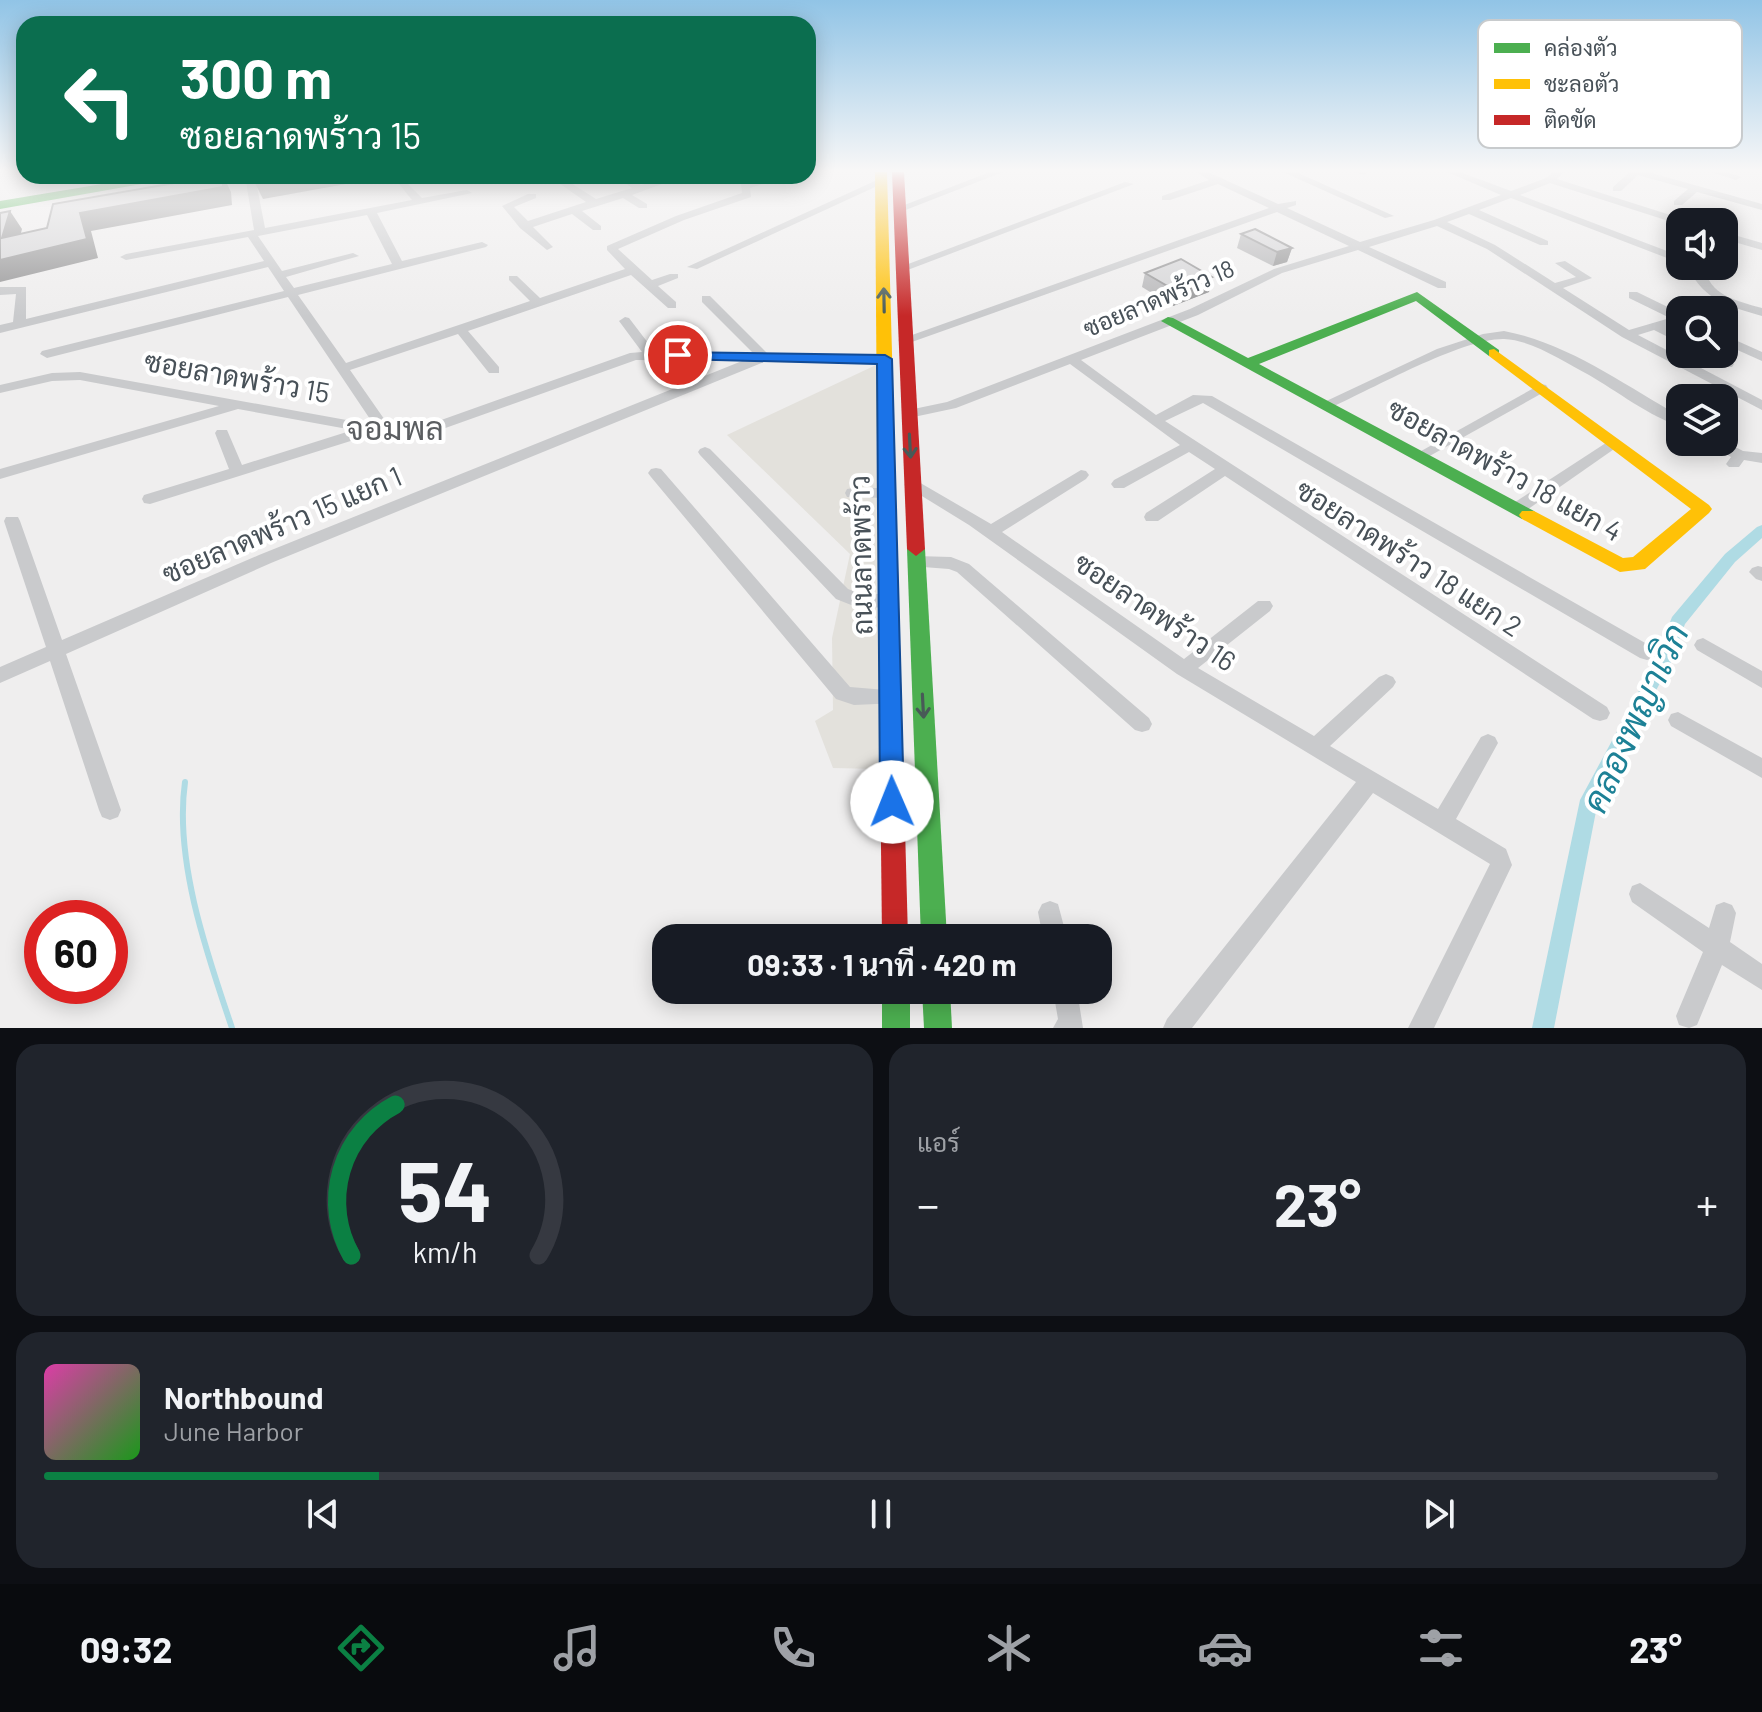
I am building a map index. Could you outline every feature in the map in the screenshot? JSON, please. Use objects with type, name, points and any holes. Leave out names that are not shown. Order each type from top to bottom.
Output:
[{"type":"main road","name":"ถนนลาดพร้าว","points":[[882,220],[895,924]]},
{"type":"main road","name":"ถนนลาดพร้าว","points":[[899,220],[933,924]]},
{"type":"main road","name":"ซอยลาดพร้าว 18 แยก 4","points":[[1168,321],[1327,404],[1620,565],[1638,564],[1702,508],[1417,296],[1249,363]]},
{"type":"main road","points":[[884,340],[904,340]]},
{"type":"main road","points":[[885,359],[905,360]]},
{"type":"main road","points":[[896,1004],[896,1028]]},
{"type":"main road","points":[[937,1004],[938,1028]]},
{"type":"street","points":[[150,499],[377,429],[343,368],[270,263],[255,234],[254,220]]},
{"type":"street","points":[[126,257],[329,220]]},
{"type":"street","points":[[375,220],[399,266]]},
{"type":"street","points":[[519,220],[547,247]]},
{"type":"street","points":[[524,226],[543,220]]},
{"type":"street","points":[[587,220],[597,228]]},
{"type":"street","points":[[672,305],[611,248],[675,220]]},
{"type":"street","points":[[693,267],[791,220]]},
{"type":"street","points":[[901,269],[1033,220]]},
{"type":"street","points":[[904,340],[1241,220]]},
{"type":"street","points":[[1306,220],[1442,285]]},
{"type":"street","name":"ซอยลาดพร้าว 18","points":[[909,414],[951,405],[1071,359],[1168,321],[1278,271],[1443,220]]},
{"type":"street","points":[[1492,220],[1544,243]]},
{"type":"street","points":[[1577,220],[1666,255]]},
{"type":"street","points":[[1438,222],[1491,247],[1627,334],[1762,406]]},
{"type":"street","points":[[1738,239],[1762,247]]},
{"type":"street","points":[[47,354],[482,245]]},
{"type":"street","points":[[279,275],[353,256]]},
{"type":"street","points":[[0,329],[270,263]]},
{"type":"street","points":[[1553,287],[1586,278],[1561,263]]},
{"type":"street","points":[[343,368],[633,270]]},
{"type":"street","points":[[650,285],[674,276]]},
{"type":"street","points":[[513,278],[538,302]]},
{"type":"street","points":[[1702,280],[1709,289],[1733,303],[1762,312]]},
{"type":"street","points":[[0,291],[22,290],[19,325]]},
{"type":"street","points":[[1633,295],[1666,312]]},
{"type":"street","points":[[706,299],[764,357]]},
{"type":"street","points":[[625,321],[650,354]]},
{"type":"street","points":[[1627,334],[1666,323]]},
{"type":"street","points":[[1655,326],[1666,332]]},
{"type":"street","points":[[460,329],[494,370]]},
{"type":"street","points":[[1327,404],[1474,340],[1509,336],[1550,351],[1666,414]]},
{"type":"street","points":[[1738,346],[1762,357]]},
{"type":"street","name":"ซอยลาดพร้าว 15","points":[[0,389],[68,375],[243,403],[377,429],[432,428],[631,357],[650,354],[885,359]]},
{"type":"street","name":"ซอยลาดพร้าว 15 แยก 1","points":[[0,675],[265,559],[764,357]]},
{"type":"street","name":"ซอยลาดพร้าว 18 แยก 2","points":[[1071,359],[1224,470],[1600,713]]},
{"type":"street","points":[[1421,455],[1541,388]]},
{"type":"street","points":[[1155,421],[1198,398],[1207,399],[1647,653]]},
{"type":"street","points":[[0,474],[243,403]]},
{"type":"street","points":[[222,433],[237,471]]},
{"type":"street","points":[[1518,508],[1612,444]]},
{"type":"street","points":[[1119,484],[1190,446]]},
{"type":"street","points":[[705,452],[842,594],[864,603],[889,599]]},
{"type":"street","points":[[1731,456],[1736,460],[1762,458]]},
{"type":"street","points":[[1152,517],[1224,470]]},
{"type":"street","points":[[656,473],[843,693],[854,697],[891,697]]},
{"type":"street","points":[[990,532],[1081,475]]},
{"type":"street","name":"ซอยลาดพร้าว 16","points":[[912,485],[990,532],[1184,669],[1498,856],[1501,865],[1421,1028]]},
{"type":"street","points":[[853,493],[888,493]]},
{"type":"street","points":[[12,521],[110,810]]},
{"type":"street","points":[[916,562],[951,563],[963,568],[1142,724]]},
{"type":"street","points":[[1184,669],[1264,606]]},
{"type":"street","points":[[1703,645],[1762,680]]},
{"type":"street","points":[[1314,748],[1386,682]]},
{"type":"street","points":[[1678,720],[1762,769]]},
{"type":"street","points":[[1442,823],[1488,743]]},
{"type":"street","points":[[1176,1028],[1370,781]]},
{"type":"street","points":[[1640,894],[1762,978]]},
{"type":"street","points":[[1050,912],[1052,924]]},
{"type":"street","points":[[1688,1016],[1718,945],[1724,913]]},
{"type":"street","points":[[1066,1028],[1072,1025],[1068,1004]]},
{"type":"shaded area","points":[[876,365],[879,769],[833,768],[815,721],[833,710],[832,638],[850,554],[727,435]]},
{"type":"building","points":[[0,220],[7,220],[2,238],[47,228],[49,220],[82,220],[87,239],[0,260]]},
{"type":"building","points":[[1255,229],[1292,248],[1277,252],[1241,234]]},
{"type":"building","points":[[1181,259],[1212,277],[1176,291],[1145,273]]},
{"type":"waterway","name":"คลองพญาเวิก","points":[[1543,1028],[1589,800],[1663,662],[1678,621],[1730,558],[1762,530]]},
{"type":"waterway","points":[[185,782],[183,812],[188,875],[203,938],[232,1028]]},
{"type":"traffic: fast","points":[[1249,363],[1417,296],[1494,353]]},
{"type":"traffic: fast","points":[[1168,321],[1528,515]]},
{"type":"traffic: fast","points":[[916,549],[933,924]]},
{"type":"traffic: fast","points":[[896,1004],[896,1028]]},
{"type":"traffic: fast","points":[[937,1004],[938,1028]]},
{"type":"traffic: slow","points":[[882,220],[888,571]]},
{"type":"traffic: slow","points":[[1494,353],[1703,509],[1638,564],[1620,565],[1528,515]]},
{"type":"traffic: jam","points":[[900,220],[916,549]]},
{"type":"traffic: jam","points":[[888,571],[895,924]]},
{"type":"district","name":"จอมพล","points":[[395,429]]},
{"type":"route","points":[[678,355],[885,359],[892,802]]}]
